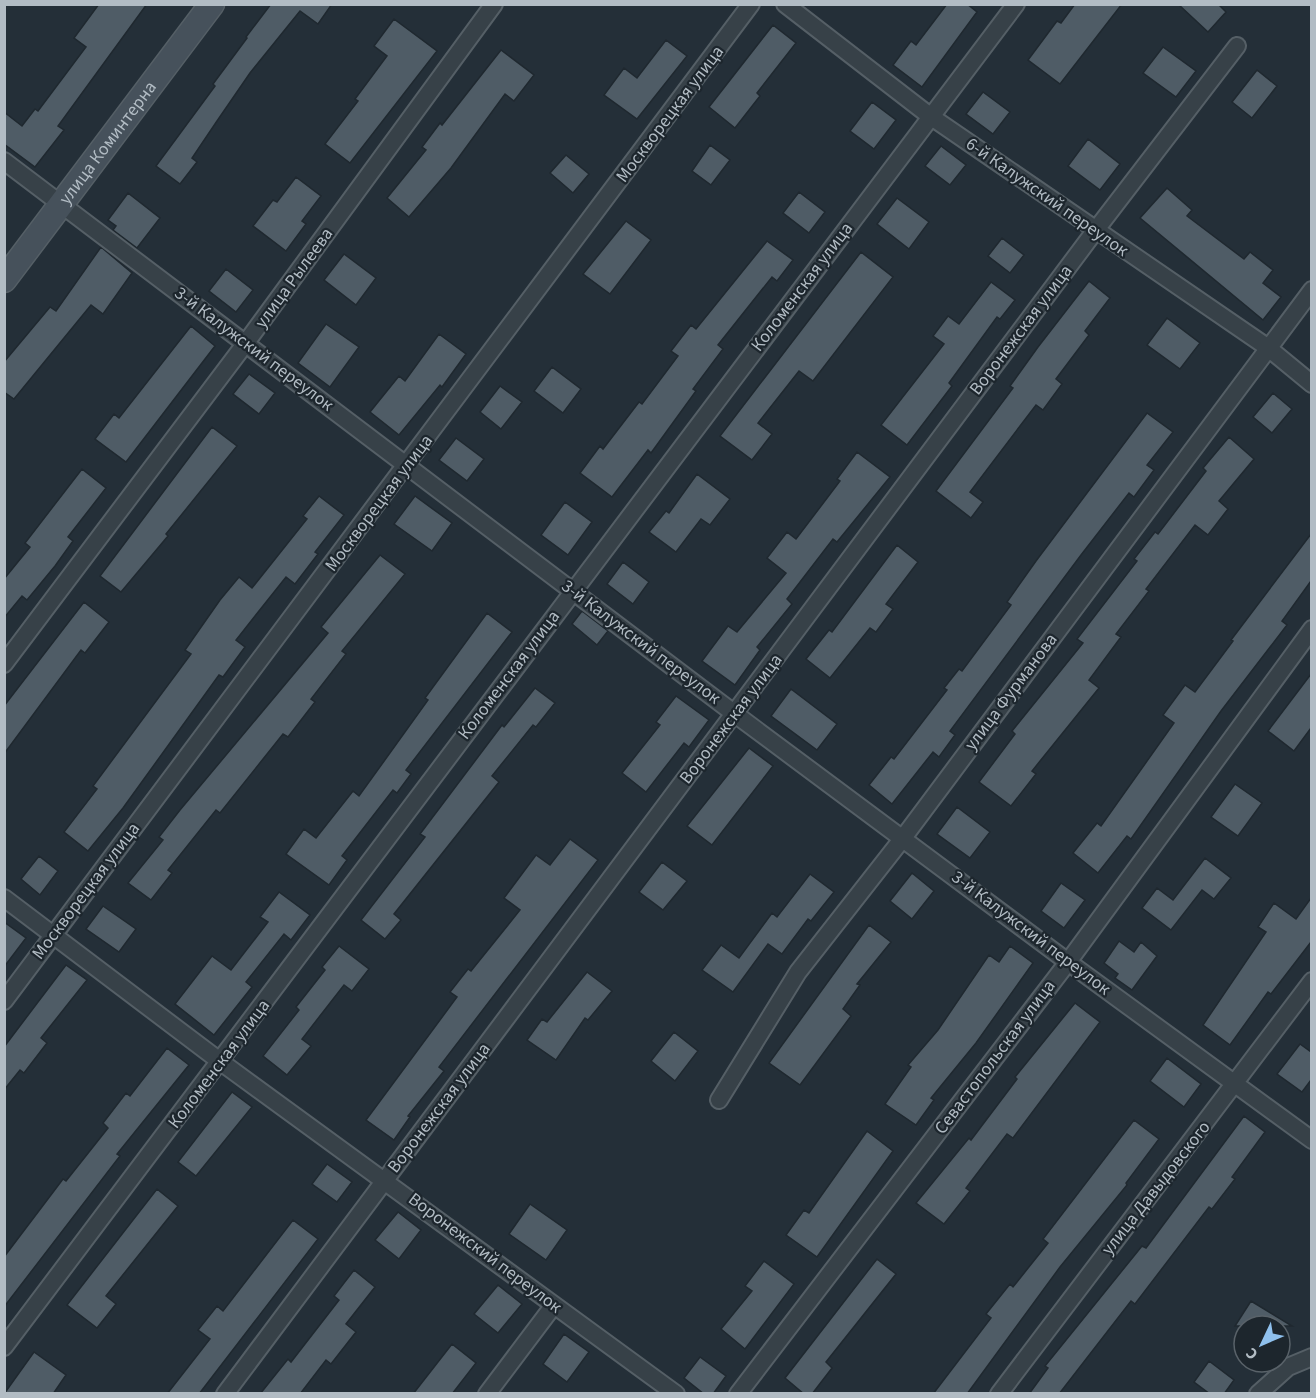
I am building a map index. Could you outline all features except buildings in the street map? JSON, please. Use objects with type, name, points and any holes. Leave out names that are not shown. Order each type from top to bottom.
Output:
[{"type":"street","name":"улица Коминтерна","points":[[4,280],[212,4]]},
{"type":"street","name":"улица Рылеева","points":[[4,664],[245,344],[494,4]]},
{"type":"street","name":"Москворецкая улица","points":[[4,1000],[751,4]]},
{"type":"street","name":"6-й Калужский переулок","points":[[785,4],[930,116],[1267,347],[1311,384]]},
{"type":"street","name":"Коломенская улица","points":[[4,1347],[1016,4]]},
{"type":"street","name":"Воронежская улица","points":[[225,1394],[1095,231],[1237,46]]},
{"type":"street","name":"3-й Калужский переулок","points":[[4,161],[245,344],[408,464],[735,714],[1311,1140]]},
{"type":"street","name":"улица Фурманова","points":[[719,1100],[798,972],[903,838],[1311,290]]},
{"type":"street","name":"Севастопольская улица","points":[[738,1394],[1068,962],[1311,629]]},
{"type":"street","name":"Воронежский переулок","points":[[4,898],[221,1062],[386,1180],[676,1394]]},
{"type":"street","name":"улица Давыдовского","points":[[999,1394],[1311,981]]},
{"type":"street","points":[[487,1394],[554,1305]]},
{"type":"street","points":[[1258,1394],[1288,1367],[1311,1357]]}]
